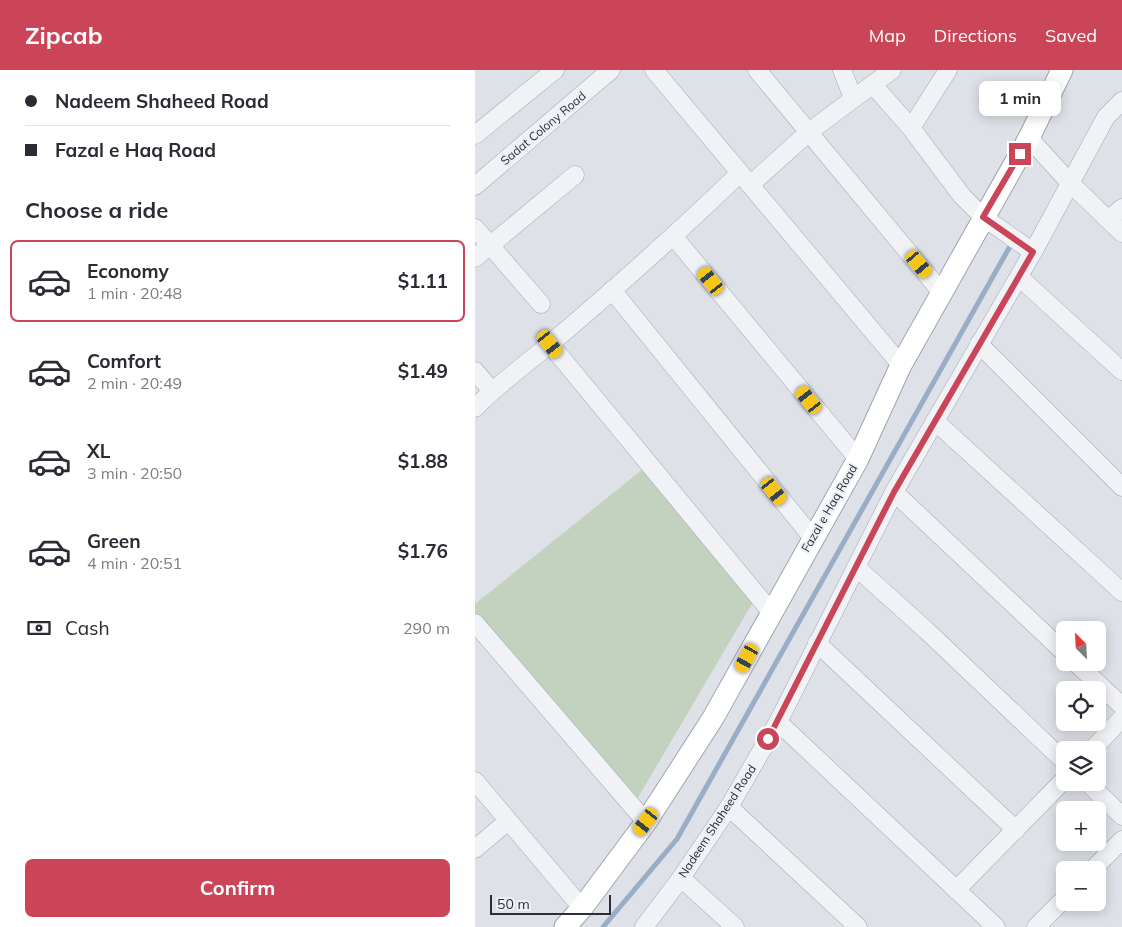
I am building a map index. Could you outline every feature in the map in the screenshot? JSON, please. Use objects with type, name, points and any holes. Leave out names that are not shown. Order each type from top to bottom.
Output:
[{"type":"main road","name":"Fazal e Haq Road","points":[[565,927],[582,908],[646,822],[713,718],[857,459],[901,365],[943,294],[983,217],[1029,138],[1062,70]]},
{"type":"street","points":[[475,136],[537,76],[555,70]]},
{"type":"street","name":"Sadat Colony Road","points":[[478,177],[611,70]]},
{"type":"street","points":[[654,70],[901,365]]},
{"type":"street","points":[[757,70],[943,294]]},
{"type":"street","points":[[842,70],[853,98]]},
{"type":"street","points":[[475,408],[492,391],[745,179],[853,98],[874,86],[893,70]]},
{"type":"street","points":[[911,128],[948,70]]},
{"type":"street","points":[[874,86],[911,128],[962,196],[983,217],[1033,252]]},
{"type":"street","name":"Nadeem Shaheed Road","points":[[644,927],[681,878],[729,807],[777,722],[894,492],[1019,277],[1106,117],[1122,101]]},
{"type":"street","points":[[1029,138],[1070,183],[1116,214],[1122,233]]},
{"type":"street","points":[[475,258],[575,175]]},
{"type":"street","points":[[475,228],[541,304]]},
{"type":"street","points":[[674,237],[857,459]]},
{"type":"street","points":[[1019,277],[1122,371]]},
{"type":"street","points":[[612,290],[812,537]]},
{"type":"street","points":[[550,344],[772,613]]},
{"type":"street","points":[[979,344],[1120,482]]},
{"type":"street","points":[[475,371],[492,391]]},
{"type":"street","points":[[935,420],[1122,592]]},
{"type":"street","points":[[894,492],[1056,645]]},
{"type":"street","points":[[856,567],[927,631],[1056,753]]},
{"type":"street","points":[[475,623],[646,822]]},
{"type":"street","points":[[817,643],[1016,830]]},
{"type":"street","points":[[1085,671],[1122,706]]},
{"type":"street","points":[[1100,741],[1122,718]]},
{"type":"street","points":[[777,722],[996,927]]},
{"type":"street","points":[[475,781],[582,908]]},
{"type":"street","points":[[956,890],[1056,788]]},
{"type":"street","points":[[1096,791],[1122,816]]},
{"type":"street","points":[[729,807],[858,927]]},
{"type":"street","points":[[475,849],[507,821]]},
{"type":"street","points":[[1101,861],[1122,840]]},
{"type":"street","points":[[681,878],[735,927]]},
{"type":"street","points":[[1036,927],[1056,907]]},
{"type":"green space","points":[[648,465],[753,602],[636,801],[475,615],[475,604]]},
{"type":"waterway","points":[[603,927],[677,839],[1009,248]]},
{"type":"route","points":[[768,739],[894,492],[1033,252],[983,217],[1020,154]]}]
